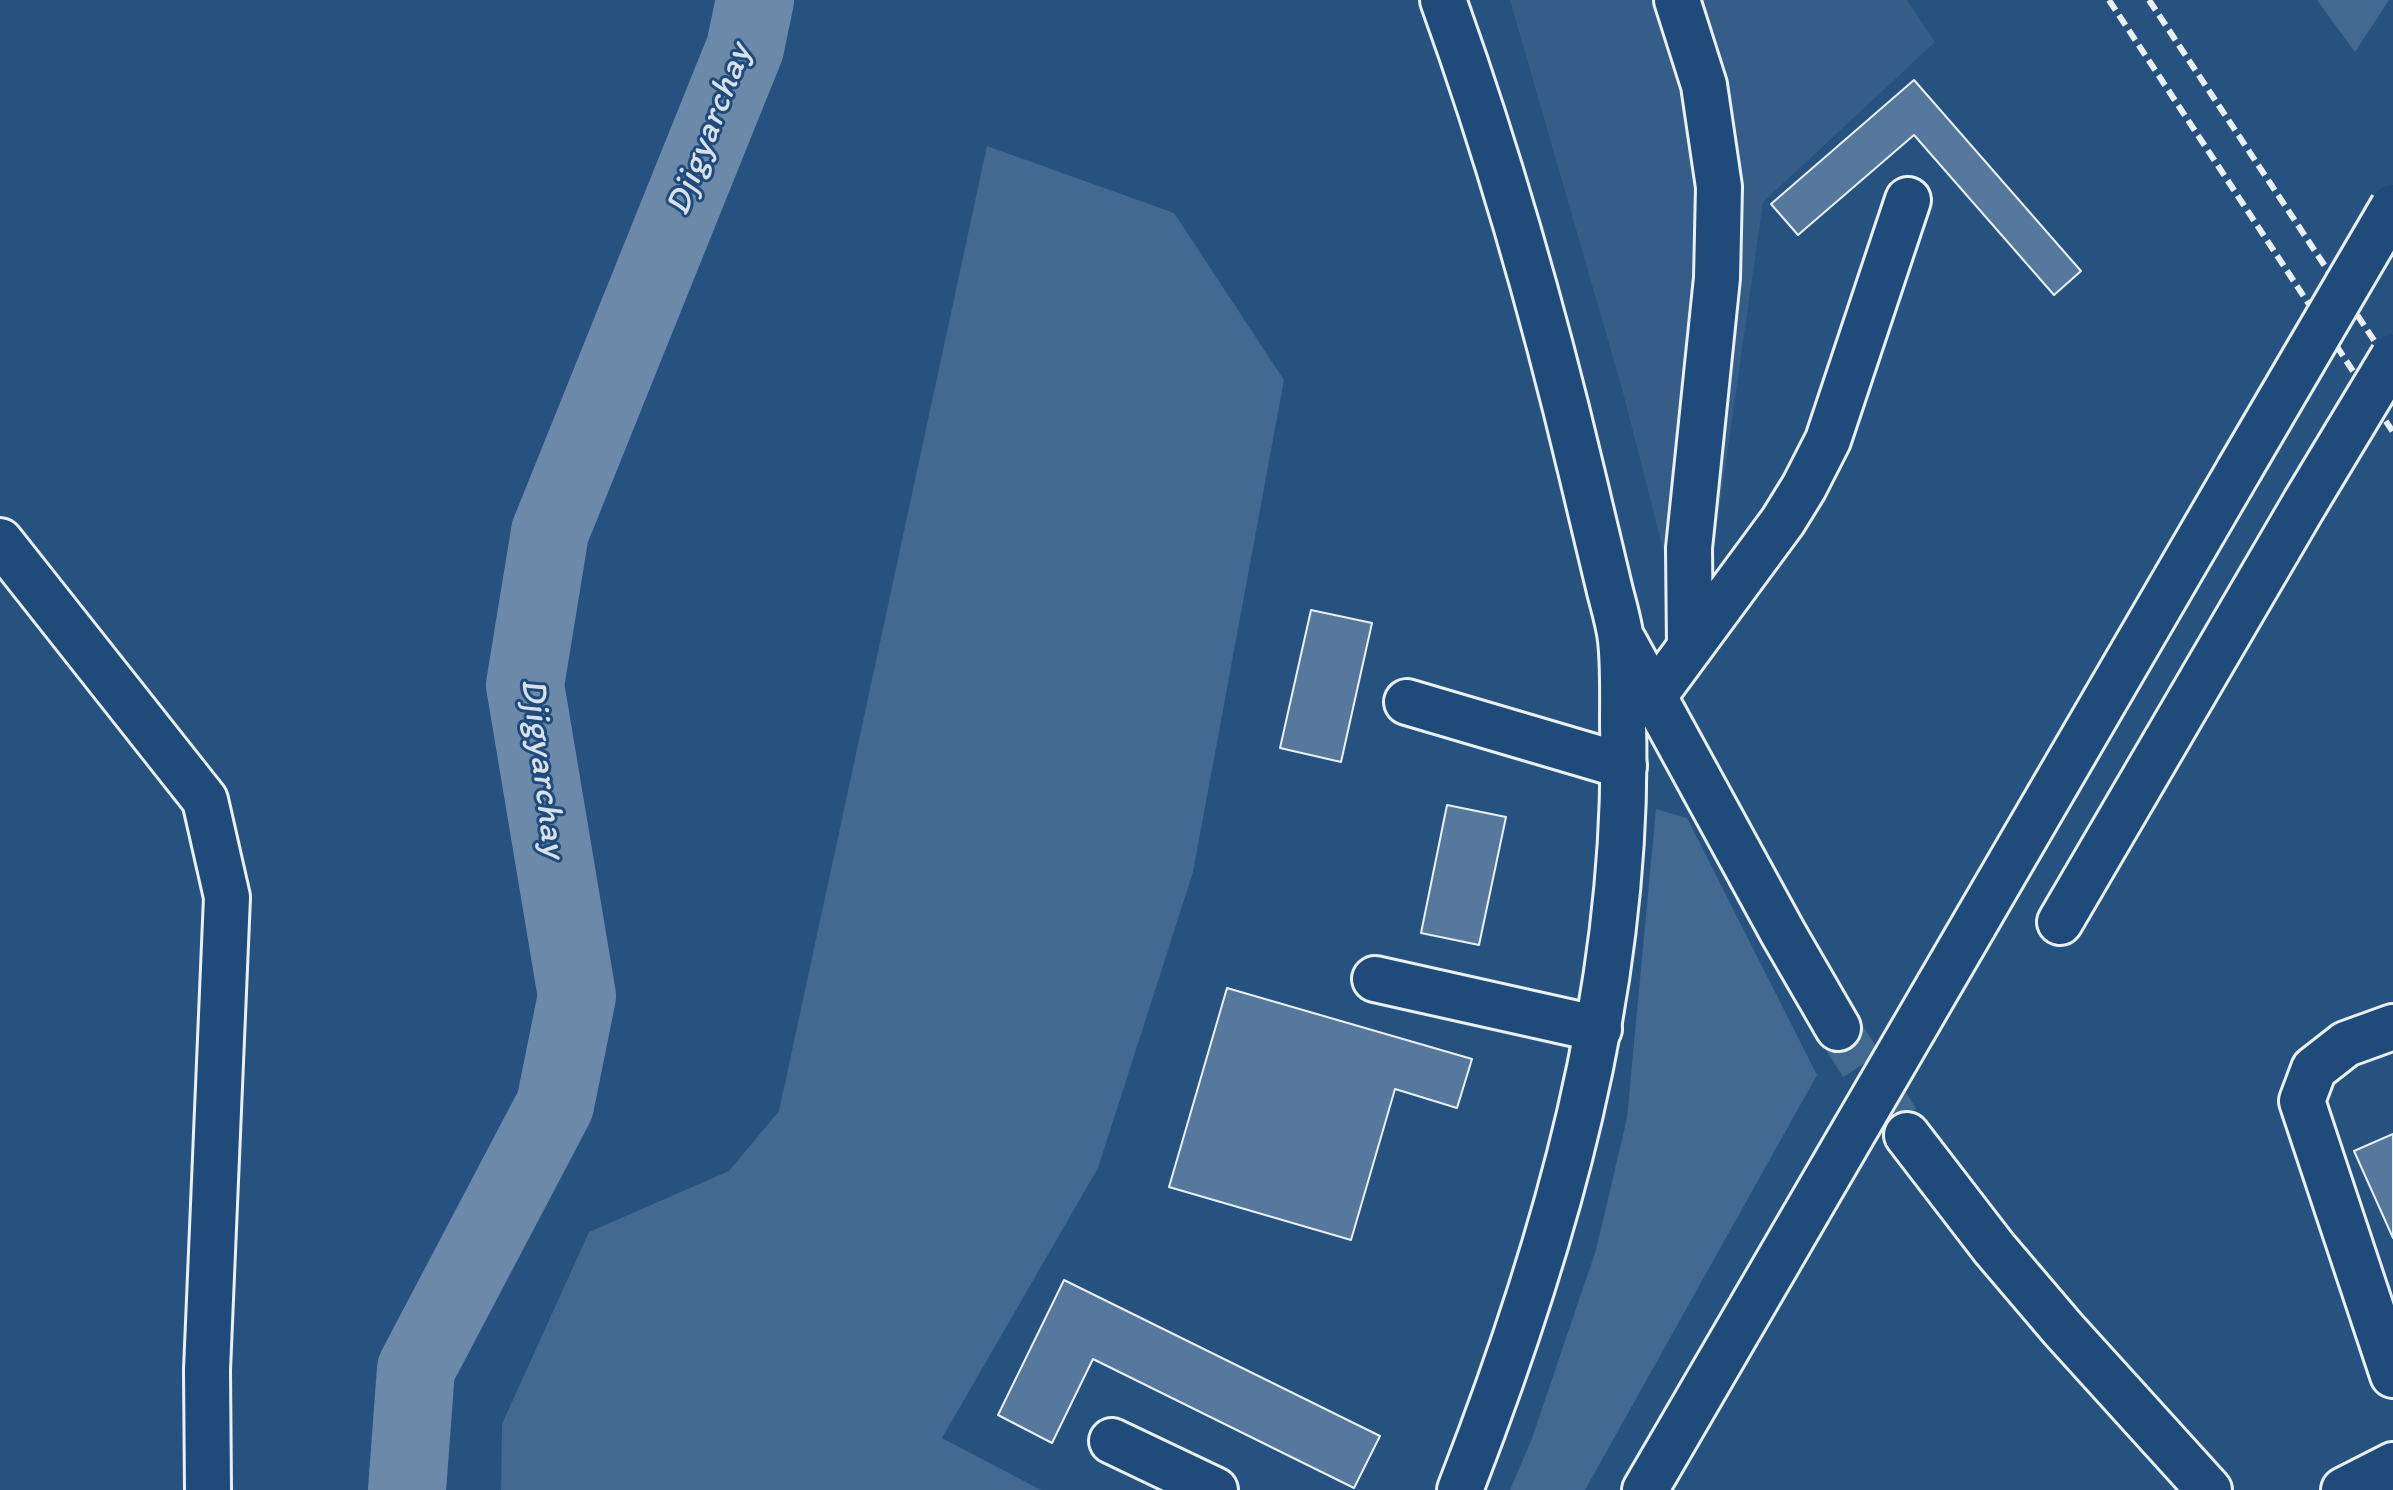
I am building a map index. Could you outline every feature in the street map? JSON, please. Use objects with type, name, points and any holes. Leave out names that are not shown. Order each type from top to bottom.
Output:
[{"type":"main road","points":[[1443,0],[1469,72],[1530,269],[1578,455],[1621,638],[1624,766],[1618,893],[1599,1029],[1554,1220],[1498,1393],[1460,1490]]},
{"type":"main road","points":[[1677,0],[1704,85],[1719,187],[1717,278],[1689,548],[1690,647]]},
{"type":"main road","points":[[1654,696],[1783,521],[1804,487],[1828,440],[1908,200]]},
{"type":"main road","points":[[1645,1490],[2393,207]]},
{"type":"main road","points":[[2060,922],[2393,357]]},
{"type":"main road","points":[[0,541],[205,800],[224,883],[227,897],[207,1370],[208,1490]]},
{"type":"main road","points":[[1621,638],[1838,1028]]},
{"type":"main road","points":[[1407,702],[1624,766]]},
{"type":"main road","points":[[1375,979],[1599,1029]]},
{"type":"main road","points":[[2393,1027],[2346,1044],[2314,1069],[2302,1101],[2393,1375]]},
{"type":"main road","points":[[1907,1135],[1994,1248],[2209,1490]]},
{"type":"main road","points":[[1112,1441],[1215,1490]]},
{"type":"main road","points":[[2344,1490],[2393,1465]]},
{"type":"shaded area","points":[[1510,0],[1907,0],[1935,42],[1763,202],[1709,581],[1670,576],[1623,392]]},
{"type":"shaded area","points":[[2317,0],[2389,0],[2355,52]]},
{"type":"shaded area","points":[[987,146],[1174,213],[1284,380],[1193,872],[1098,1168],[942,1438],[1041,1490],[501,1490],[502,1424],[589,1232],[729,1171],[779,1111]]},
{"type":"shaded area","points":[[1656,809],[1687,818],[1817,1075],[1585,1490],[1510,1490],[1531,1441],[1596,1250],[1627,1118]]},
{"type":"building","points":[[1914,80],[2081,271],[2054,295],[1914,135],[1798,235],[1771,204]]},
{"type":"building","points":[[1311,610],[1372,623],[1341,762],[1280,748]]},
{"type":"building","points":[[1447,805],[1506,817],[1479,945],[1421,933]]},
{"type":"building","points":[[1227,988],[1472,1059],[1457,1108],[1395,1089],[1351,1240],[1169,1187]]},
{"type":"building","points":[[2393,1134],[2393,1238],[2354,1151]]},
{"type":"building","points":[[1064,1280],[1380,1436],[1354,1488],[1093,1359],[1052,1443],[998,1415]]},
{"type":"waterway","name":"Djigyarchay","points":[[407,1490],[416,1369],[555,1105],[577,996],[525,685],[550,532],[745,48],[755,0]]},
{"type":"tunnel","points":[[1838,1028],[1907,1135]]},
{"type":"railway","points":[[2109,0],[2393,432]]},
{"type":"railway","points":[[2149,0],[2393,369]]}]
